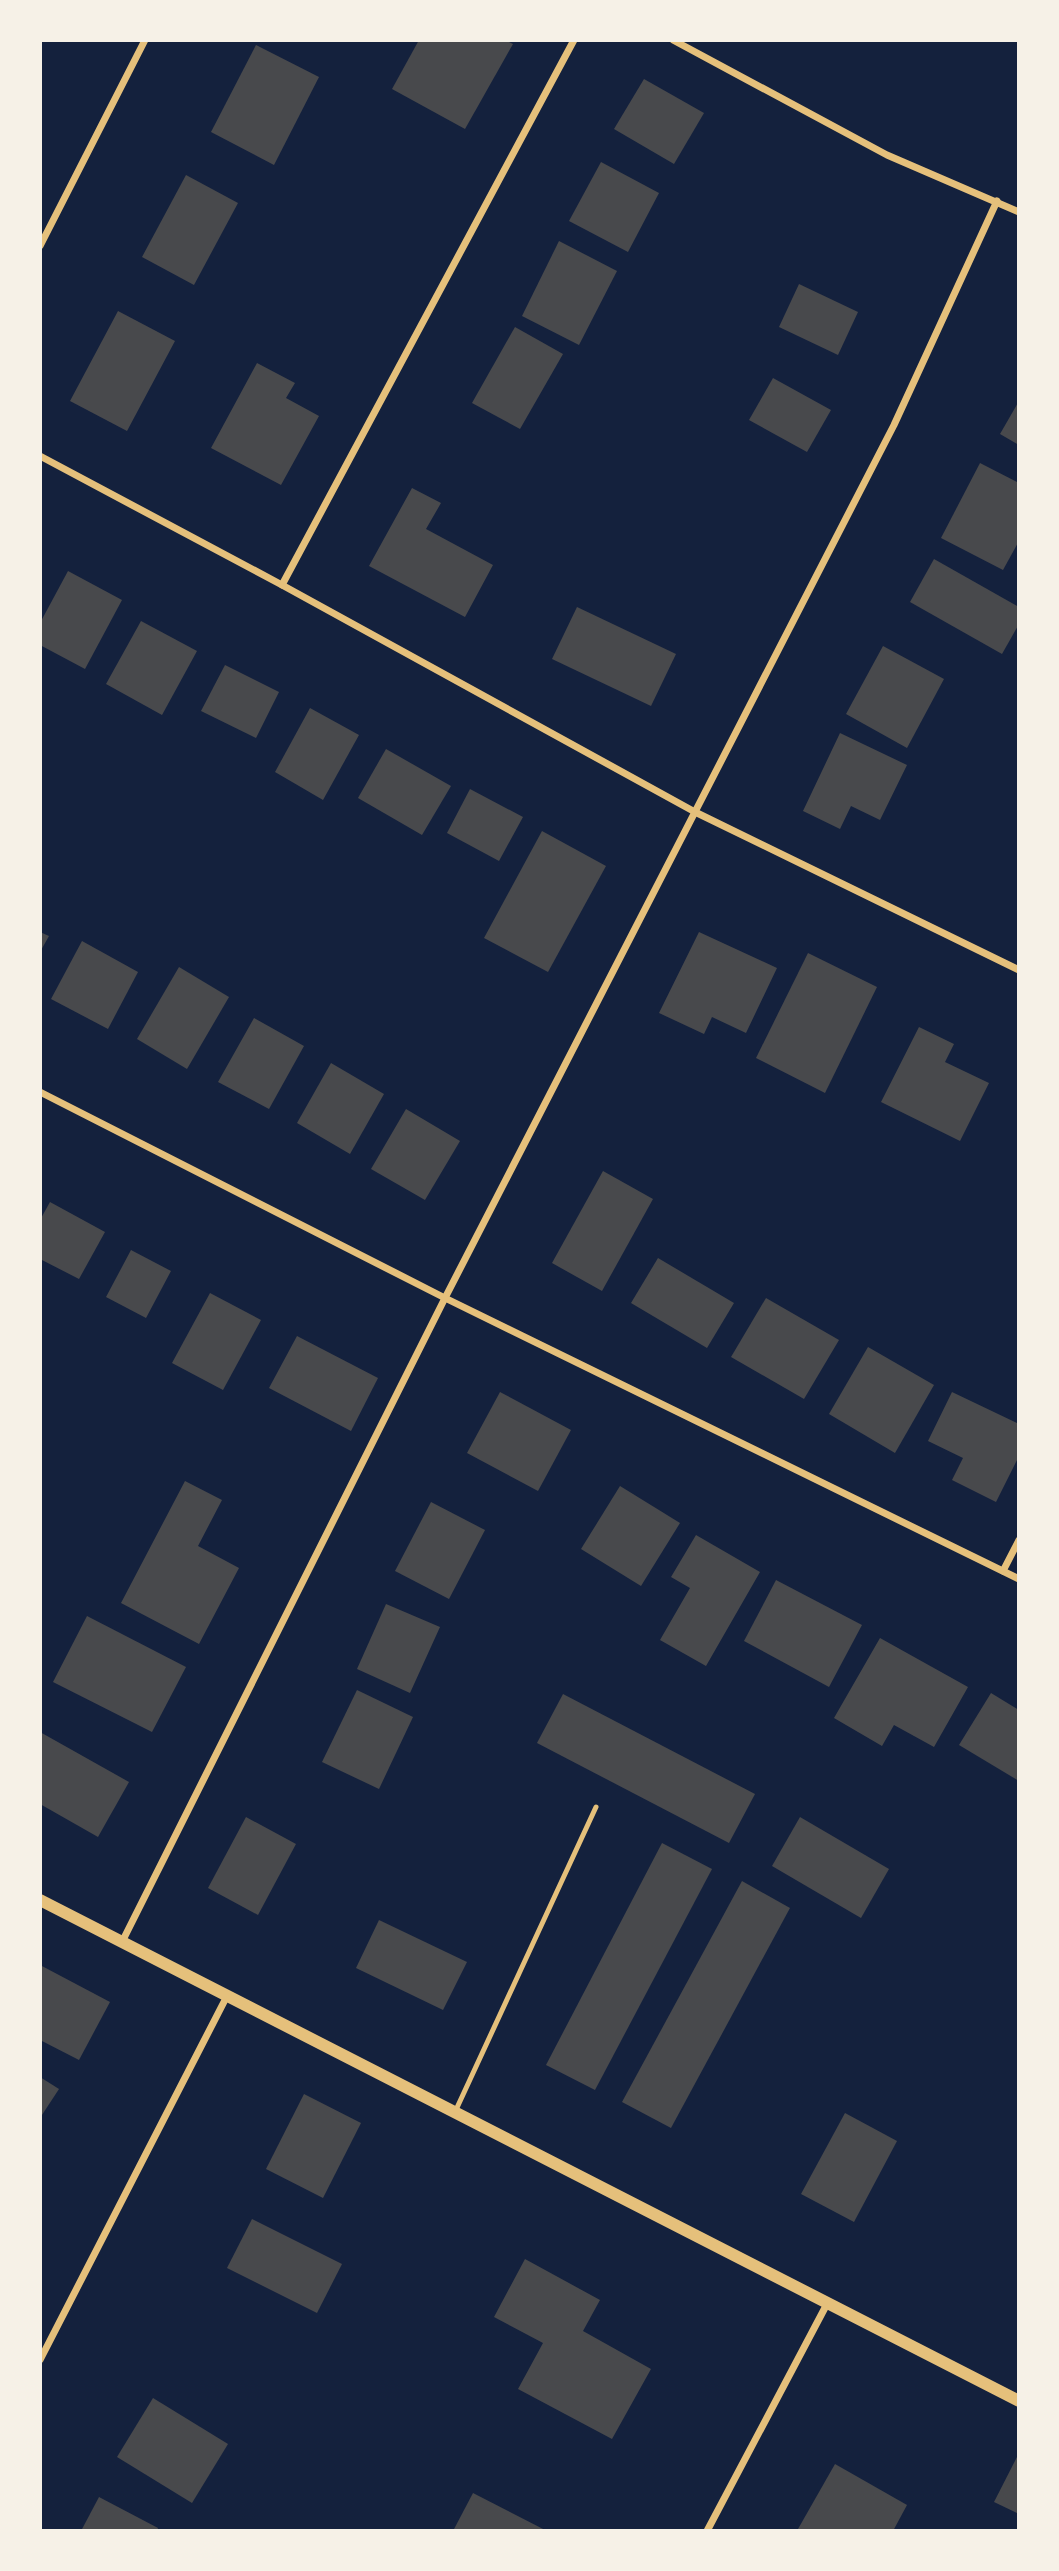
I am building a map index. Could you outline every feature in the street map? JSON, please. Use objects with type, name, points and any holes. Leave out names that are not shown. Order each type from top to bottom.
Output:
[{"type":"street","points":[[40,246],[145,40]]},
{"type":"street","points":[[282,585],[574,40]]},
{"type":"street","points":[[673,40],[887,155],[1019,212]]},
{"type":"street","points":[[122,1942],[445,1298],[894,425],[997,201]]},
{"type":"street","points":[[40,456],[282,585],[695,812],[1019,970]]},
{"type":"street","points":[[40,1092],[445,1298],[1019,1579]]},
{"type":"street","points":[[1003,1571],[1019,1539]]},
{"type":"street","points":[[40,1900],[1019,2401]]},
{"type":"street","points":[[40,2360],[227,1996]]},
{"type":"street","points":[[707,2531],[828,2302]]},
{"type":"lane","points":[[455,2112],[596,1807]]},
{"type":"building","points":[[419,40],[505,40],[513,44],[465,129],[392,89]]},
{"type":"building","points":[[256,45],[319,77],[274,165],[211,132]]},
{"type":"building","points":[[644,79],[704,113],[674,164],[614,129]]},
{"type":"building","points":[[601,162],[659,193],[628,252],[569,221]]},
{"type":"building","points":[[186,175],[238,203],[194,285],[142,257]]},
{"type":"building","points":[[559,241],[617,271],[579,345],[522,316]]},
{"type":"building","points":[[799,284],[858,312],[838,355],[779,327]]},
{"type":"building","points":[[118,311],[175,341],[127,431],[70,401]]},
{"type":"building","points":[[515,327],[563,354],[520,429],[472,403]]},
{"type":"building","points":[[257,363],[295,383],[286,398],[319,416],[281,485],[211,448]]},
{"type":"building","points":[[773,378],[831,410],[807,452],[749,420]]},
{"type":"building","points":[[1019,401],[1019,445],[1000,434]]},
{"type":"building","points":[[980,463],[1019,483],[1019,541],[1003,570],[941,538]]},
{"type":"building","points":[[412,488],[441,503],[426,529],[493,565],[465,617],[369,566]]},
{"type":"building","points":[[934,559],[1019,607],[1019,624],[1002,654],[910,602]]},
{"type":"building","points":[[68,571],[122,600],[85,669],[40,645],[40,623]]},
{"type":"building","points":[[577,607],[676,654],[651,706],[552,659]]},
{"type":"building","points":[[141,621],[197,651],[162,715],[106,684]]},
{"type":"building","points":[[883,646],[944,679],[907,748],[846,714]]},
{"type":"building","points":[[225,665],[279,692],[256,738],[201,711]]},
{"type":"building","points":[[310,708],[359,735],[323,800],[275,772]]},
{"type":"building","points":[[840,733],[907,765],[880,820],[851,806],[840,829],[803,811]]},
{"type":"building","points":[[386,749],[451,786],[422,835],[358,798]]},
{"type":"building","points":[[470,789],[523,817],[499,861],[447,833]]},
{"type":"building","points":[[542,831],[606,866],[548,972],[484,938]]},
{"type":"building","points":[[40,932],[49,936],[40,952]]},
{"type":"building","points":[[699,932],[777,968],[746,1033],[712,1017],[704,1034],[659,1013]]},
{"type":"building","points":[[82,941],[138,972],[108,1029],[51,999]]},
{"type":"building","points":[[808,953],[877,987],[825,1093],[756,1058]]},
{"type":"building","points":[[179,967],[229,997],[187,1069],[137,1039]]},
{"type":"building","points":[[254,1018],[304,1046],[269,1109],[218,1082]]},
{"type":"building","points":[[919,1027],[954,1044],[945,1062],[989,1083],[960,1141],[881,1102]]},
{"type":"building","points":[[331,1063],[384,1094],[350,1154],[297,1123]]},
{"type":"building","points":[[406,1109],[460,1141],[425,1200],[371,1169]]},
{"type":"building","points":[[603,1171],[653,1199],[602,1291],[552,1263]]},
{"type":"building","points":[[50,1202],[105,1232],[79,1279],[40,1259],[40,1220]]},
{"type":"building","points":[[131,1250],[171,1271],[146,1318],[106,1297]]},
{"type":"building","points":[[658,1258],[734,1303],[707,1348],[631,1303]]},
{"type":"building","points":[[210,1293],[261,1320],[223,1390],[172,1363]]},
{"type":"building","points":[[766,1298],[839,1340],[804,1399],[731,1357]]},
{"type":"building","points":[[297,1336],[378,1378],[351,1431],[269,1388]]},
{"type":"building","points":[[868,1347],[934,1385],[895,1453],[829,1414]]},
{"type":"building","points":[[500,1392],[571,1430],[538,1491],[467,1453]]},
{"type":"building","points":[[952,1392],[1019,1424],[1019,1456],[996,1502],[952,1480],[963,1458],[928,1441]]},
{"type":"building","points":[[185,1481],[222,1500],[198,1546],[239,1568],[199,1644],[121,1603]]},
{"type":"building","points":[[620,1486],[680,1523],[641,1586],[581,1549]]},
{"type":"building","points":[[431,1502],[485,1530],[449,1599],[395,1571]]},
{"type":"building","points":[[696,1535],[760,1572],[706,1666],[660,1640],[690,1588],[671,1577]]},
{"type":"building","points":[[776,1580],[862,1625],[829,1687],[744,1641]]},
{"type":"building","points":[[386,1604],[440,1627],[410,1693],[357,1669]]},
{"type":"building","points":[[87,1616],[186,1667],[152,1732],[53,1682]]},
{"type":"building","points":[[880,1638],[968,1687],[934,1747],[894,1725],[882,1746],[834,1718]]},
{"type":"building","points":[[357,1690],[413,1717],[379,1789],[322,1762]]},
{"type":"building","points":[[991,1693],[1019,1710],[1019,1781],[959,1745]]},
{"type":"building","points":[[563,1694],[755,1794],[729,1843],[537,1743]]},
{"type":"building","points":[[40,1732],[129,1782],[98,1837],[40,1804]]},
{"type":"building","points":[[246,1817],[296,1844],[258,1915],[208,1888]]},
{"type":"building","points":[[800,1817],[889,1869],[861,1918],[772,1866]]},
{"type":"building","points":[[662,1843],[712,1869],[595,2090],[546,2065]]},
{"type":"building","points":[[742,1881],[790,1908],[671,2128],[622,2102]]},
{"type":"building","points":[[379,1920],[467,1962],[443,2010],[356,1968]]},
{"type":"building","points":[[40,1965],[110,2002],[79,2060],[40,2040]]},
{"type":"building","points":[[40,2077],[59,2089],[40,2118]]},
{"type":"building","points":[[304,2094],[361,2123],[323,2198],[266,2169]]},
{"type":"building","points":[[845,2113],[897,2141],[854,2222],[801,2194]]},
{"type":"building","points":[[252,2219],[342,2264],[317,2313],[227,2268]]},
{"type":"building","points":[[525,2259],[600,2300],[583,2331],[651,2369],[612,2439],[518,2389],[543,2343],[494,2317]]},
{"type":"building","points":[[153,2398],[228,2444],[192,2503],[117,2457]]},
{"type":"building","points":[[1019,2453],[1019,2514],[994,2502]]},
{"type":"building","points":[[835,2464],[907,2505],[893,2531],[798,2529]]},
{"type":"building","points":[[473,2493],[547,2531],[453,2531]]},
{"type":"building","points":[[99,2497],[158,2528],[157,2531],[81,2531]]}]
